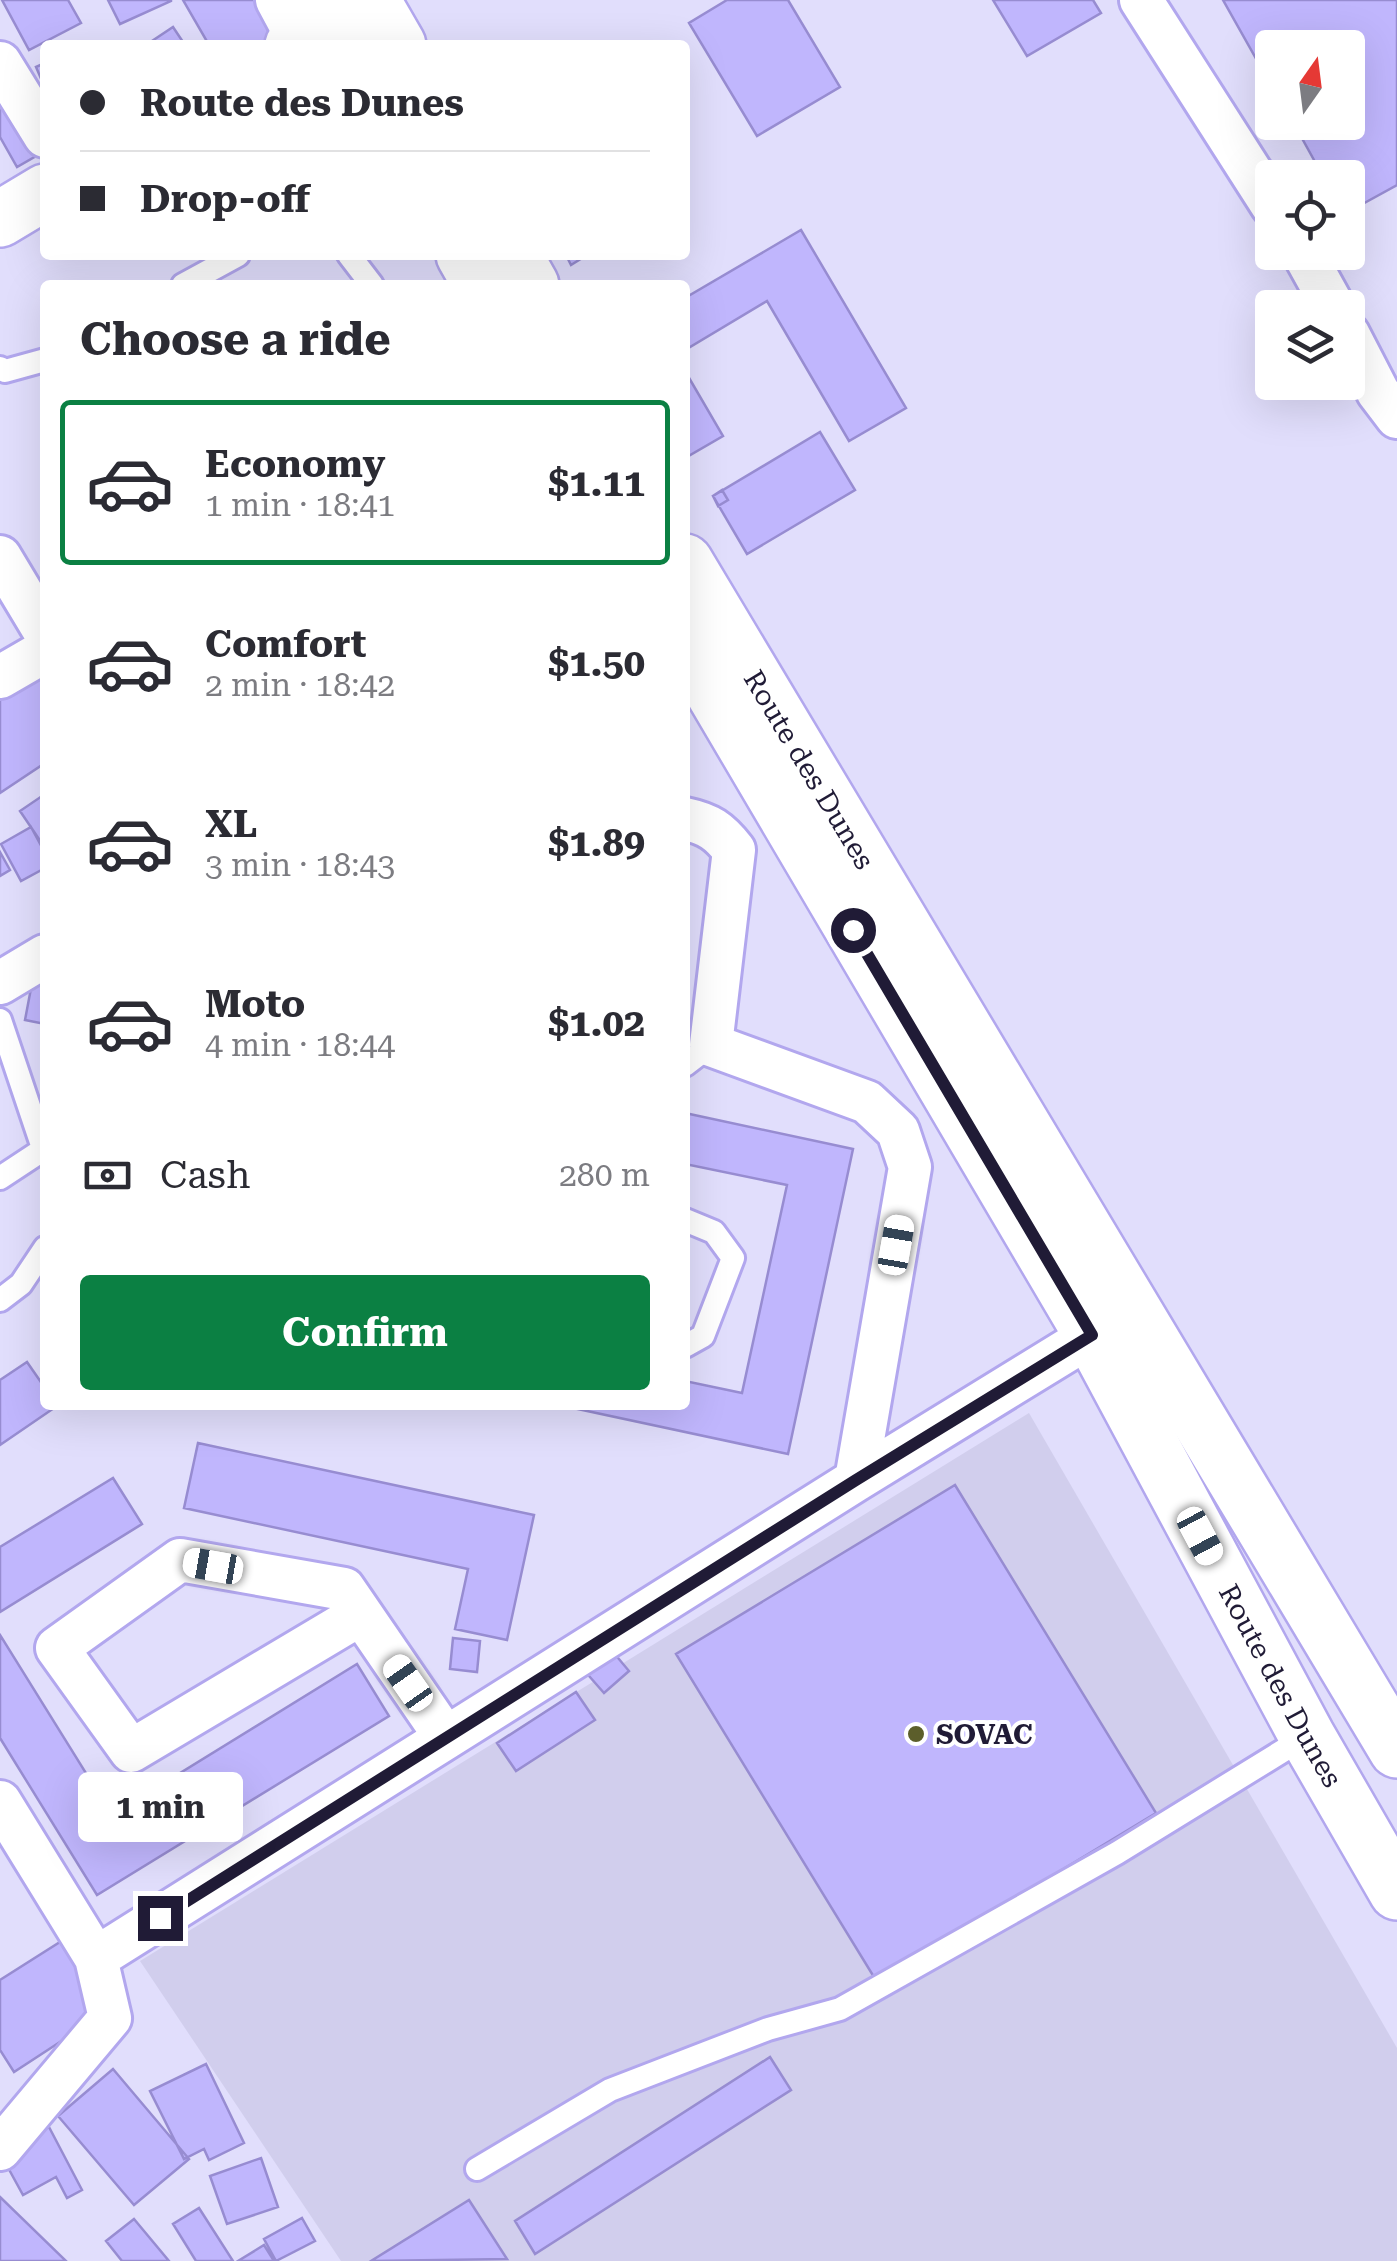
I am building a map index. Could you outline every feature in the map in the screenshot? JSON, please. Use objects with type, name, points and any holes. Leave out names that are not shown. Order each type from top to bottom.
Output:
[{"type":"main road","points":[[0,218],[40,195]]},
{"type":"main road","name":"Route des Dunes","points":[[690,570],[1397,1750]]},
{"type":"main road","name":"Route des Dunes","points":[[690,652],[1092,1335],[1307,1736],[1397,1892]]},
{"type":"street","points":[[1140,0],[1255,179]]},
{"type":"street","points":[[0,64],[40,128]]},
{"type":"street","points":[[1365,367],[1397,418]]},
{"type":"street","points":[[0,557],[40,624]]},
{"type":"street","points":[[0,678],[40,654]]},
{"type":"street","points":[[690,820],[718,831],[734,850],[698,1055],[867,1102],[898,1131],[910,1166],[856,1480]]},
{"type":"street","points":[[0,983],[40,959]]},
{"type":"street","points":[[96,1958],[1092,1335]]},
{"type":"street","points":[[361,1614],[131,1751],[57,1648],[180,1560],[344,1589],[446,1738]]},
{"type":"street","points":[[0,1802],[96,1958],[110,2018],[0,2150]]},
{"type":"lane","points":[[192,280],[229,260]]},
{"type":"lane","points":[[353,260],[368,280]]},
{"type":"lane","points":[[0,368],[4,371],[40,361]]},
{"type":"lane","points":[[0,1020],[40,1140]]},
{"type":"lane","points":[[0,1178],[40,1154]]},
{"type":"lane","points":[[690,1222],[714,1232],[734,1258],[703,1336],[690,1343]]},
{"type":"lane","points":[[0,1300],[21,1284],[40,1256]]},
{"type":"lane","points":[[477,2169],[610,2090],[768,2029],[840,2009],[1117,1853],[1307,1736]]},
{"type":"shaded area","points":[[1029,1413],[1397,2048],[1397,2261],[341,2261],[140,1961]]},
{"type":"building","points":[[2,0],[68,0],[81,23],[48,40],[40,40],[40,44],[29,50]]},
{"type":"building","points":[[108,0],[171,0],[171,1],[120,24]]},
{"type":"building","points":[[183,0],[263,0],[282,33],[270,40],[206,40]]},
{"type":"building","points":[[727,0],[788,0],[840,87],[757,136],[689,23]]},
{"type":"building","points":[[993,0],[1093,0],[1101,13],[1027,56]]},
{"type":"building","points":[[1223,0],[1397,0],[1397,185],[1365,203],[1365,160],[1314,160],[1303,140],[1365,140],[1365,30],[1255,30],[1255,57]]},
{"type":"building","points":[[173,27],[182,40],[154,40]]},
{"type":"building","points":[[0,91],[40,148],[40,154],[17,167],[0,137]]},
{"type":"building","points":[[801,230],[906,408],[849,441],[767,301],[690,347],[690,295]]},
{"type":"building","points":[[690,380],[723,436],[690,455]]},
{"type":"building","points":[[820,432],[855,490],[747,554],[713,496]]},
{"type":"building","points":[[722,490],[728,500],[718,506],[713,496]]},
{"type":"building","points":[[40,673],[40,766],[0,793],[0,699]]},
{"type":"building","points":[[40,797],[40,841],[20,811]]},
{"type":"building","points":[[31,827],[40,844],[40,871],[21,881],[1,844]]},
{"type":"building","points":[[0,852],[10,870],[0,876]]},
{"type":"building","points":[[32,983],[40,985],[40,1023],[25,1020]]},
{"type":"building","points":[[690,1114],[853,1149],[788,1454],[582,1410],[690,1410],[690,1382],[742,1393],[787,1185],[690,1165]]},
{"type":"building","points":[[27,1362],[40,1381],[40,1410],[51,1410],[0,1445],[0,1380]]},
{"type":"building","points":[[198,1443],[534,1515],[507,1640],[455,1629],[468,1569],[184,1508]]},
{"type":"building","points":[[113,1478],[142,1524],[0,1612],[0,1547]]},
{"type":"building","name":"SOVAC","points":[[955,1485],[1156,1813],[877,1982],[676,1654]]},
{"type":"building","points":[[0,1635],[112,1815],[357,1664],[389,1716],[97,1895],[0,1738]]},
{"type":"building","points":[[453,1638],[480,1641],[477,1672],[450,1669]]},
{"type":"building","points":[[608,1646],[629,1671],[604,1693],[582,1668]]},
{"type":"building","points":[[576,1692],[595,1720],[516,1771],[497,1743]]},
{"type":"building","points":[[60,1942],[106,2012],[14,2072],[0,2050],[0,1980]]},
{"type":"building","points":[[770,2057],[791,2090],[535,2254],[515,2221]]},
{"type":"building","points":[[206,2064],[244,2143],[209,2160],[204,2149],[184,2159],[150,2091]]},
{"type":"building","points":[[113,2069],[189,2159],[134,2205],[58,2116]]},
{"type":"building","points":[[49,2127],[82,2190],[67,2198],[56,2177],[23,2195],[0,2153]]},
{"type":"building","points":[[261,2158],[278,2207],[227,2224],[210,2176]]},
{"type":"building","points":[[0,2197],[66,2261],[0,2261]]},
{"type":"building","points":[[469,2200],[507,2259],[371,2261]]},
{"type":"building","points":[[199,2208],[233,2261],[196,2261],[173,2224]]},
{"type":"building","points":[[302,2218],[315,2241],[276,2261],[264,2239]]},
{"type":"building","points":[[134,2219],[169,2261],[122,2261],[106,2241]]},
{"type":"building","points":[[264,2245],[274,2261],[238,2261]]},
{"type":"place","name":"SOVAC","points":[[916,1734]]},
{"type":"route","points":[[160,1918],[1092,1335],[853,930]]}]
